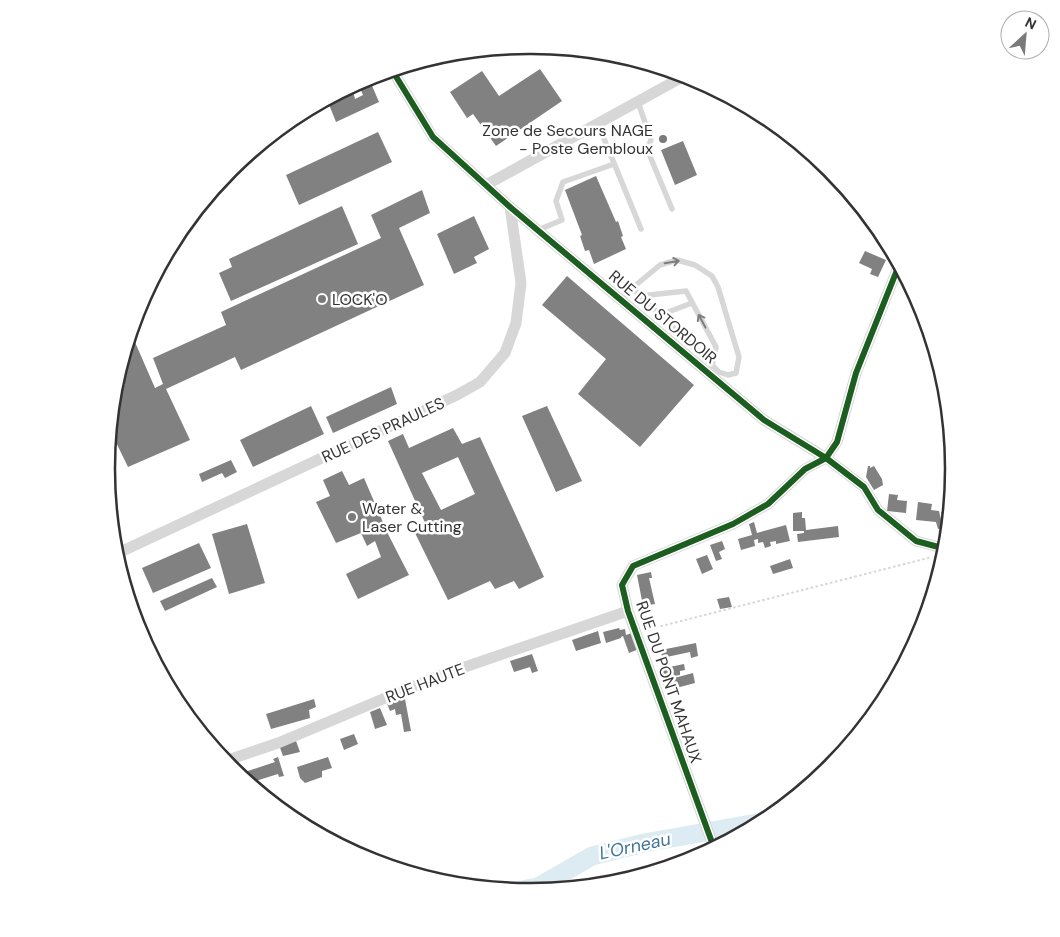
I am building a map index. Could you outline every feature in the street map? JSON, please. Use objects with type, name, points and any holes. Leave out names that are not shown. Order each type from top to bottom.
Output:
[{"type":"street","name":"RUE DU STORDOIR","points":[[396,76],[433,137],[510,207],[764,420],[826,458],[864,486],[878,510],[916,541],[937,547]]},
{"type":"street","points":[[486,185],[676,81]]},
{"type":"street","name":"RUE DES PRAULES","points":[[123,551],[457,395],[480,382],[504,353],[516,323],[521,283],[510,207]]},
{"type":"street","points":[[826,458],[837,442],[856,373],[895,273]]},
{"type":"street","name":"RUE DU PONT MAHAUX","points":[[711,841],[628,610],[622,586],[633,566],[733,524],[768,504],[805,469],[826,458]]},
{"type":"street","name":"RUE HAUTE","points":[[233,758],[278,743],[433,678],[628,610]]},
{"type":"lane","points":[[638,102],[651,140],[647,149],[672,209]]},
{"type":"lane","points":[[598,124],[641,229]]},
{"type":"lane","points":[[537,230],[562,220],[556,201],[563,182],[614,164]]},
{"type":"lane","points":[[619,299],[632,288],[660,265],[677,260],[695,264],[712,276],[718,287],[740,357],[736,373],[728,375],[719,372],[632,288]]},
{"type":"lane","points":[[640,296],[686,291],[716,347],[712,366]]},
{"type":"lane","points":[[660,316],[692,303]]},
{"type":"path","points":[[636,632],[935,557]]},
{"type":"building","points":[[540,69],[562,101],[496,146],[473,114],[467,118],[450,92],[482,71],[499,96]]},
{"type":"building","points":[[372,85],[379,102],[336,122],[330,106],[354,94],[355,99],[363,95],[361,90]]},
{"type":"building","points":[[378,132],[392,162],[299,205],[286,175]]},
{"type":"building","points":[[683,141],[697,175],[675,185],[661,150]]},
{"type":"building","points":[[596,176],[616,222],[618,221],[623,236],[621,237],[626,249],[594,264],[589,250],[585,251],[580,236],[582,235],[565,190]]},
{"type":"building","name":"LOCK'O","points":[[422,190],[430,213],[399,228],[424,285],[241,370],[235,357],[166,389],[190,440],[128,467],[116,441],[123,388],[135,342],[155,388],[163,384],[153,358],[226,325],[221,312],[381,238],[371,215]]},
{"type":"building","points":[[342,206],[358,244],[231,301],[219,273],[232,267],[229,259]]},
{"type":"building","points":[[474,216],[489,249],[474,257],[477,263],[454,274],[437,234]]},
{"type":"building","points":[[865,251],[886,260],[878,277],[870,274],[872,269],[859,263]]},
{"type":"building","points":[[567,276],[694,385],[640,447],[578,394],[606,359],[542,305]]},
{"type":"building","points":[[391,387],[397,404],[333,433],[326,417]]},
{"type":"building","points":[[311,406],[324,434],[253,467],[240,440]]},
{"type":"building","points":[[547,406],[582,481],[556,492],[522,416]]},
{"type":"building","points":[[453,428],[462,444],[480,437],[544,577],[519,589],[514,581],[495,589],[490,581],[448,600],[414,531],[426,525],[388,441],[403,434],[409,448]],"holes":[[[458,457],[475,494],[441,510],[422,473]]]},
{"type":"building","points":[[231,460],[237,472],[225,478],[222,473],[202,482],[199,474]]},
{"type":"building","points":[[868,466],[870,468],[874,466],[882,479],[883,485],[874,490],[866,477]]},
{"type":"building","points":[[342,471],[349,485],[364,478],[388,534],[409,575],[358,599],[346,574],[381,557],[375,541],[367,546],[361,533],[336,543],[316,502],[330,496],[323,480]]},
{"type":"building","points":[[889,494],[898,495],[897,500],[907,501],[906,513],[887,511]]},
{"type":"building","points":[[918,502],[932,504],[931,510],[939,511],[941,521],[940,529],[938,529],[936,522],[916,520]]},
{"type":"building","points":[[802,512],[802,518],[805,518],[806,530],[838,526],[839,537],[798,542],[797,534],[804,533],[804,531],[793,531],[793,513]]},
{"type":"building","points":[[754,522],[757,533],[786,525],[790,541],[776,544],[776,541],[770,542],[771,546],[765,548],[763,542],[758,543],[758,539],[754,540],[755,546],[741,550],[738,539],[752,535],[749,524]]},
{"type":"building","points":[[247,524],[265,583],[229,594],[212,534]]},
{"type":"building","points":[[722,541],[725,549],[719,552],[722,559],[716,561],[710,545]]},
{"type":"building","points":[[199,543],[211,568],[153,593],[142,568]]},
{"type":"building","points":[[707,555],[713,569],[702,574],[696,559]]},
{"type":"building","points":[[790,559],[793,568],[773,574],[770,566]]},
{"type":"building","points":[[651,572],[652,578],[649,578],[655,604],[643,606],[637,575]]},
{"type":"building","points":[[212,578],[217,587],[165,611],[160,601]]},
{"type":"building","points":[[729,597],[732,607],[720,609],[717,599]]},
{"type":"building","points":[[619,628],[620,630],[625,629],[626,635],[632,633],[639,649],[629,653],[623,636],[606,643],[603,632]]},
{"type":"building","points":[[598,631],[601,643],[576,651],[572,640]]},
{"type":"building","points":[[696,643],[698,656],[691,658],[690,652],[662,658],[661,650]]},
{"type":"building","points":[[532,654],[538,671],[532,673],[530,667],[514,672],[510,661]]},
{"type":"building","points":[[684,664],[685,670],[680,671],[680,675],[661,678],[660,669]]},
{"type":"building","points":[[693,673],[695,683],[665,691],[663,681]]},
{"type":"building","points":[[404,694],[411,731],[404,732],[401,714],[396,715],[395,709],[390,711],[386,701]]},
{"type":"building","points":[[314,699],[316,707],[309,710],[310,718],[271,729],[266,714]]},
{"type":"building","points":[[380,708],[387,725],[375,729],[370,712]]},
{"type":"building","points":[[354,734],[358,744],[344,750],[340,739]]},
{"type":"building","points":[[296,741],[300,752],[283,756],[279,745]]},
{"type":"building","points":[[278,757],[284,776],[279,777],[278,774],[257,780],[247,771],[275,762],[273,759]]},
{"type":"building","points":[[328,757],[332,768],[322,771],[322,777],[305,783],[300,778],[297,767]]},
{"type":"waterway","name":"L'Orneau","points":[[546,882],[592,856],[644,843],[740,826]]},
{"type":"cycle path","points":[[396,76],[433,137],[510,207],[764,420],[826,458],[864,487],[878,510],[916,541],[937,547]]},
{"type":"cycle path","points":[[711,841],[628,611],[622,585],[633,566],[733,524],[768,504],[805,469],[826,458],[837,442],[856,373],[896,273]]},
{"type":"place","name":"Zone de Secours NAGE - Poste Gembloux","points":[[663,139]]},
{"type":"place","name":"LOCK'O","points":[[322,299]]},
{"type":"place","name":"Water & Laser Cutting","points":[[352,517]]}]
